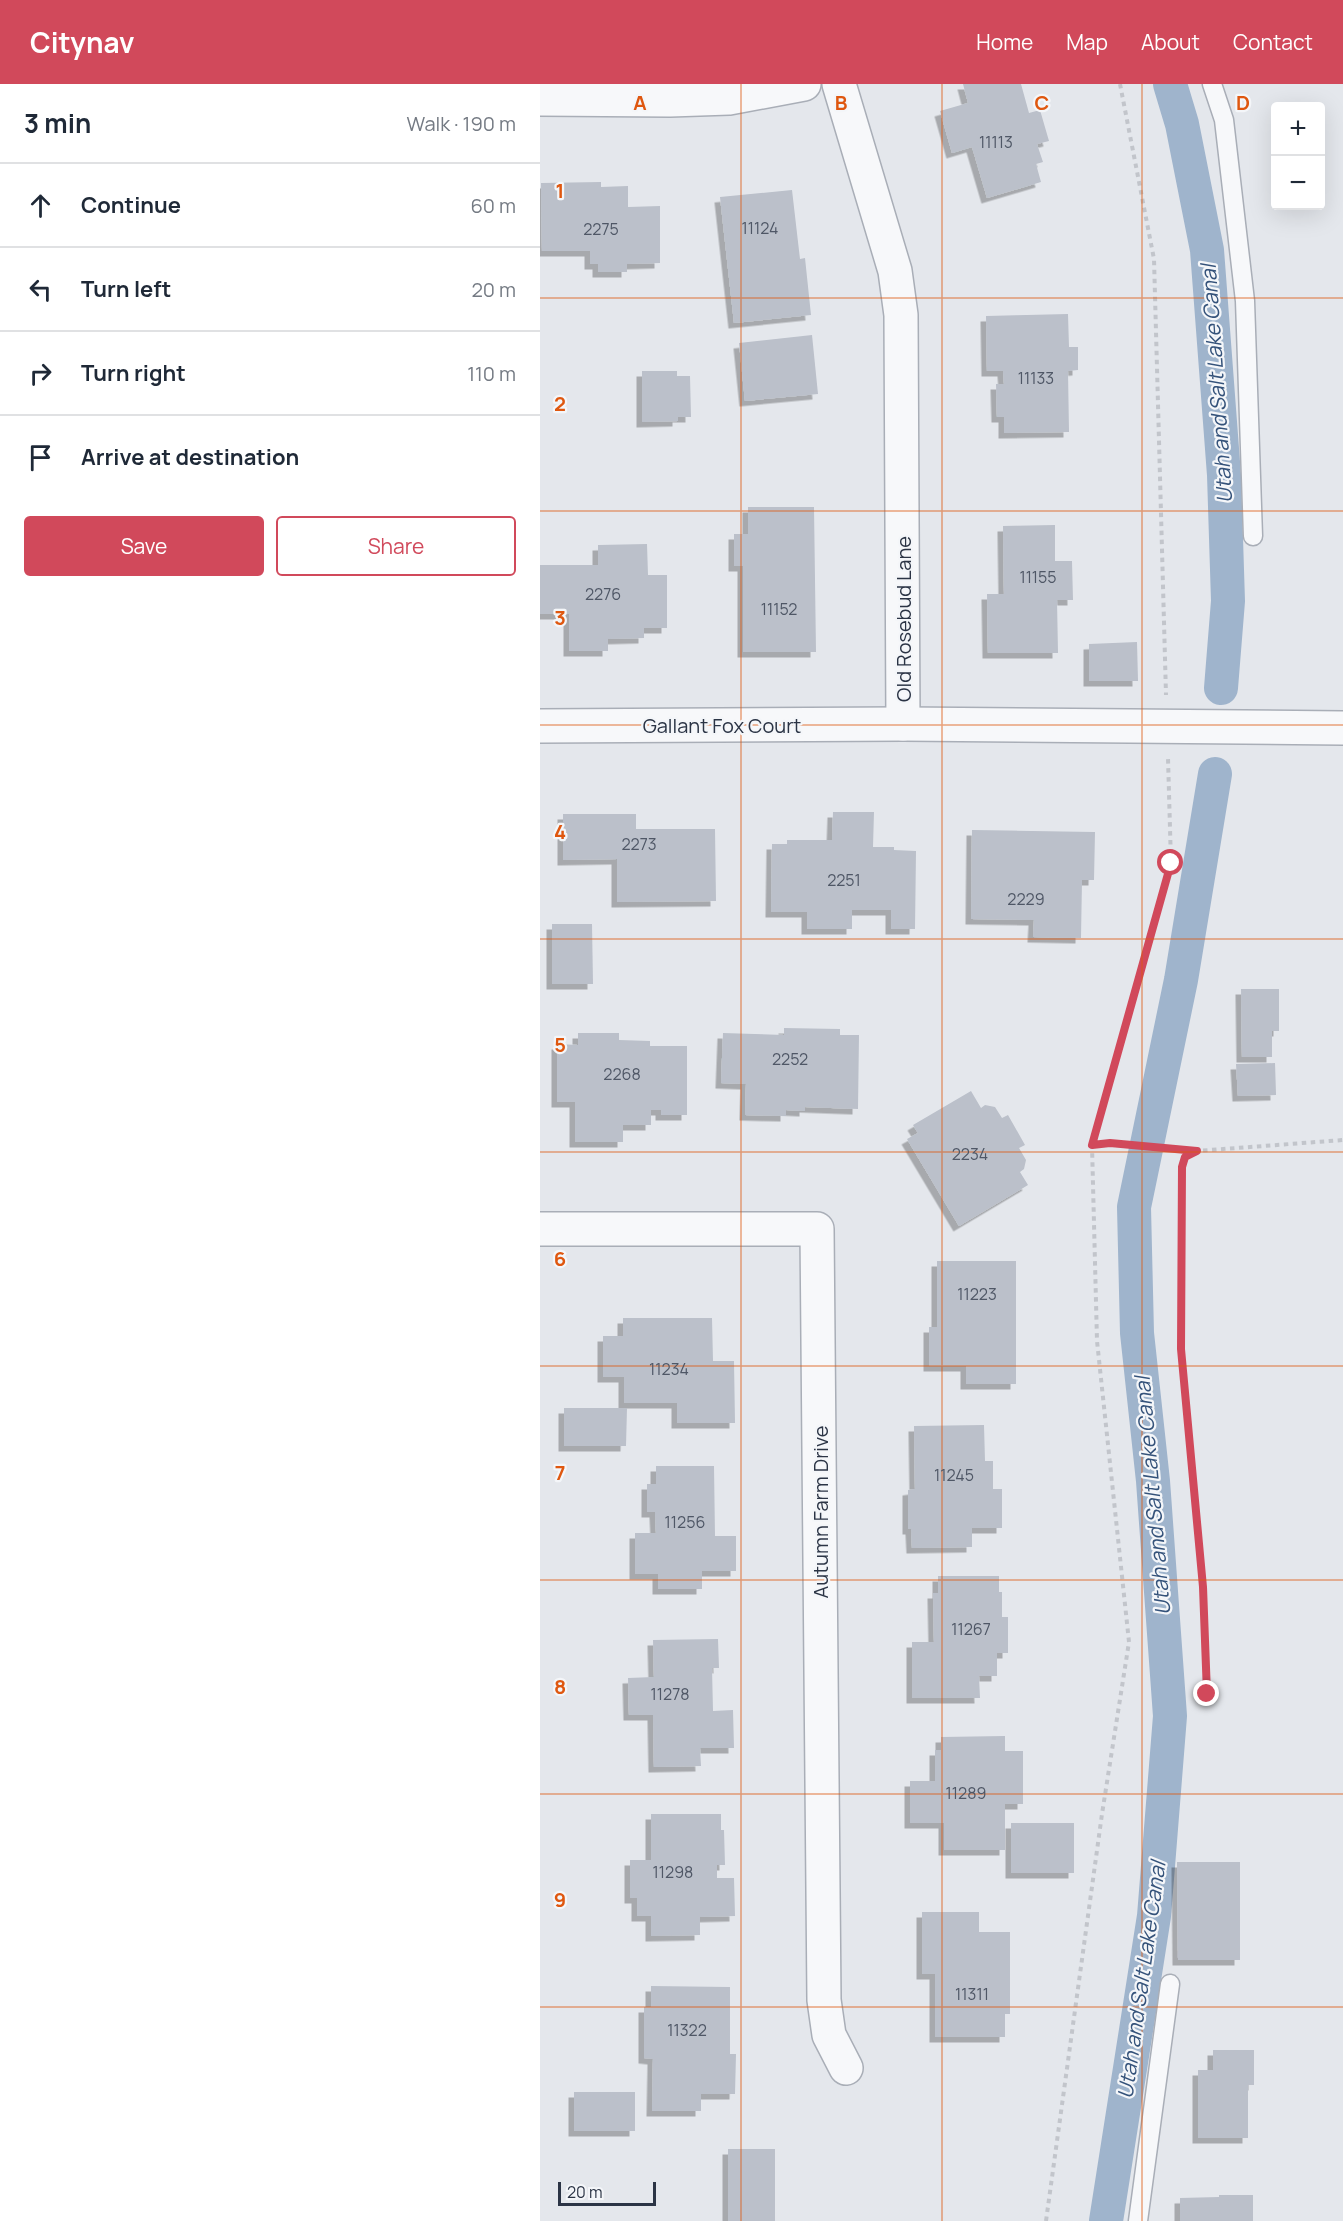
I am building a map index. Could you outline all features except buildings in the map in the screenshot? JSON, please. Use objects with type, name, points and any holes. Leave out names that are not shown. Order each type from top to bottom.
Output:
[{"type":"street","points":[[540,99],[729,98],[804,84]]},
{"type":"street","name":"Old Rosebud Lane","points":[[839,84],[895,271],[901,315],[903,724],[1343,728]]},
{"type":"street","name":"Gallant Fox Court","points":[[540,726],[903,724]]},
{"type":"street","name":"Autumn Farm Drive","points":[[540,1229],[818,1229],[824,2000],[829,2035],[846,2068]]},
{"type":"lane","points":[[1212,84],[1224,120],[1245,301],[1253,536]]},
{"type":"lane","points":[[1138,2221],[1170,1984]]},
{"type":"path","points":[[1120,84],[1154,259],[1167,702]]},
{"type":"path","points":[[1046,2221],[1102,1814],[1130,1642],[1097,1341],[1092,1145],[1171,863],[1168,751]]},
{"type":"path","points":[[1092,1145],[1110,1143],[1197,1151],[1343,1140]]},
{"type":"path","points":[[1197,1151],[1185,1157],[1182,1167],[1181,1349],[1203,1587],[1207,1694]]},
{"type":"waterway","name":"Utah and Salt Lake Canal","points":[[1170,84],[1182,124],[1207,250],[1224,475],[1228,601],[1221,688]]},
{"type":"waterway","name":"Utah and Salt Lake Canal","points":[[1106,2221],[1154,1916],[1170,1716],[1153,1481],[1137,1333],[1134,1207],[1181,980],[1215,774]]},
{"type":"route","points":[[1171,863],[1092,1145],[1110,1143],[1197,1151],[1185,1157],[1182,1167],[1181,1349],[1203,1587],[1207,1694]]}]
